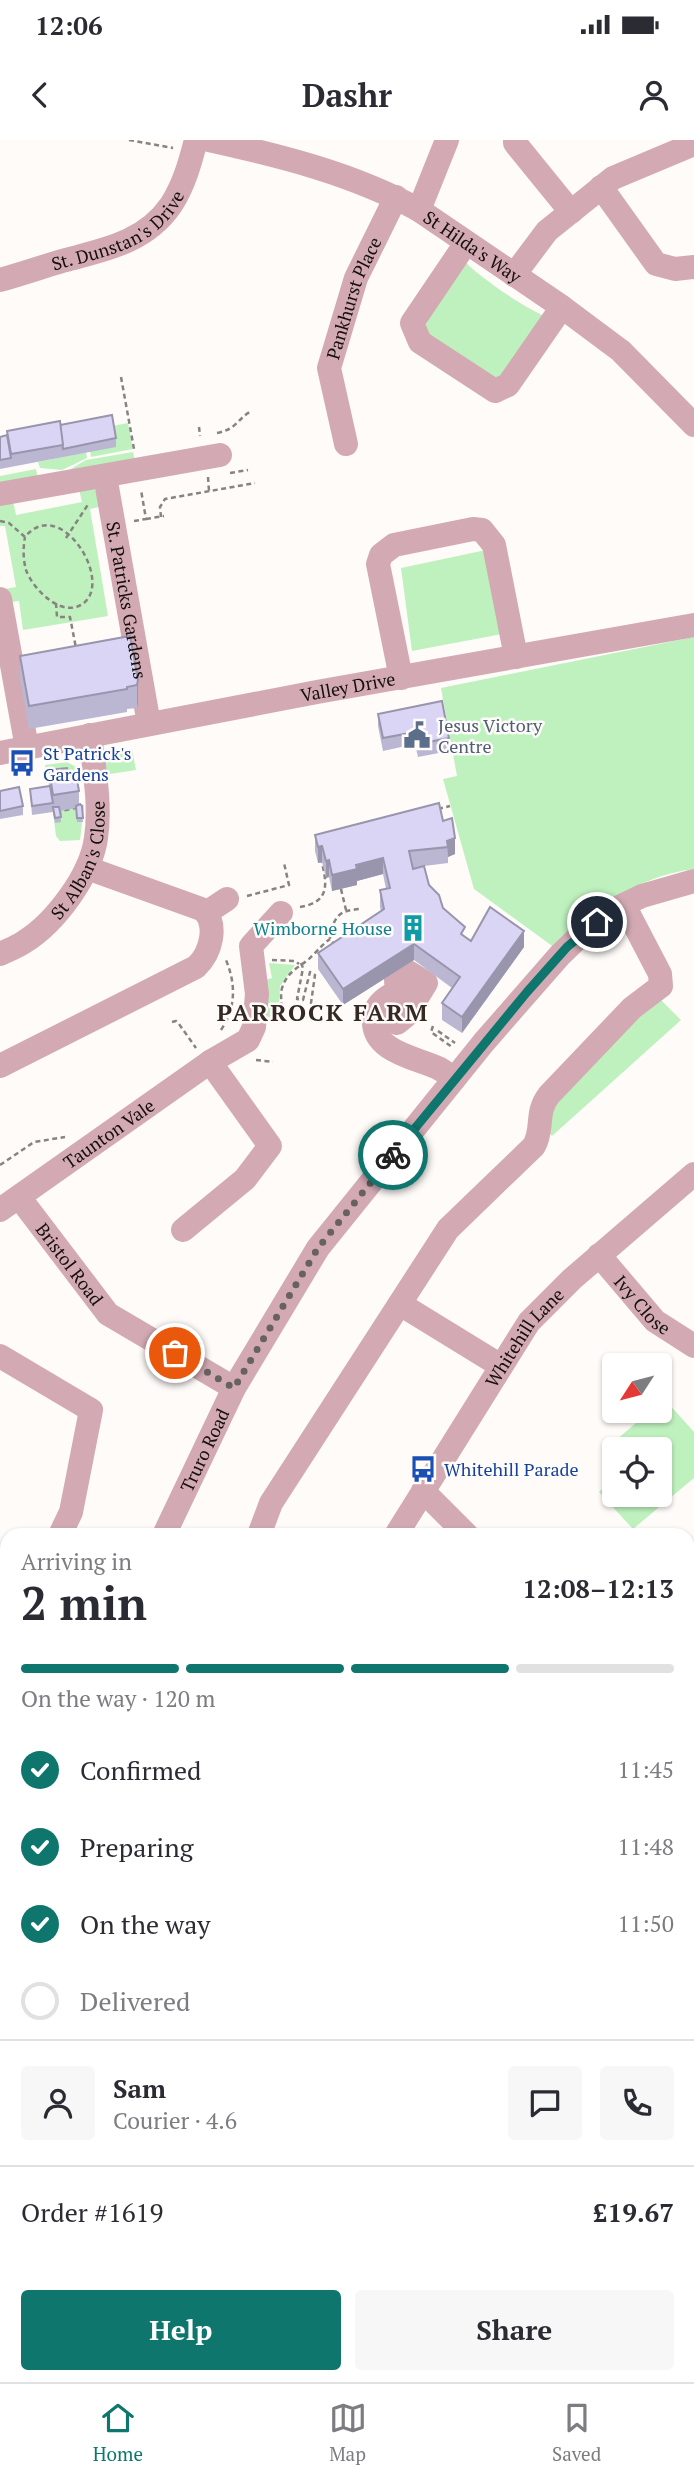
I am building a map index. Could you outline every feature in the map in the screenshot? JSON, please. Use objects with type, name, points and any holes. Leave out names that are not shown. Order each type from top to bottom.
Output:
[{"type":"street","points":[[419,211],[447,140]]},
{"type":"street","points":[[515,140],[515,144],[571,212]]},
{"type":"street","name":"St Hilda's Way","points":[[203,142],[327,170],[396,197],[562,307],[621,351],[693,420]]},
{"type":"street","name":"St. Dunstan's Drive","points":[[0,280],[116,246],[142,234],[173,202],[203,142]]},
{"type":"street","points":[[514,275],[547,231],[613,178],[694,144]]},
{"type":"street","points":[[601,187],[656,264],[675,270],[694,267]]},
{"type":"street","name":"Pankhurst Place","points":[[346,444],[329,368],[356,278],[396,197]]},
{"type":"street","points":[[466,243],[412,323],[420,342],[495,391],[508,385],[562,307]]},
{"type":"street","points":[[0,494],[138,470],[211,452]]},
{"type":"street","name":"St. Patricks Gardens","points":[[105,476],[149,724]]},
{"type":"street","points":[[401,678],[377,564],[381,555],[394,545],[473,528],[482,530],[494,545],[516,657]]},
{"type":"street","points":[[0,599],[27,748]]},
{"type":"street","name":"Valley Drive","points":[[0,753],[694,625]]},
{"type":"street","points":[[11,658],[37,654]]},
{"type":"street","name":"St Alban's Close","points":[[0,954],[26,941],[62,909],[87,868],[96,839],[98,794],[90,735]]},
{"type":"street","points":[[0,1066],[196,967],[201,962],[220,915],[87,868]]},
{"type":"street","name":"Truro Road","points":[[167,1528],[234,1388],[318,1248],[454,1079],[567,947],[597,922],[651,892],[694,881]]},
{"type":"street","points":[[261,1528],[271,1503],[448,1229],[534,1146],[538,1139],[541,1108],[549,1095],[632,1008],[661,986],[660,974],[624,905]]},
{"type":"street","points":[[183,1230],[245,1179],[271,1146],[211,1051],[245,1042],[252,1034],[257,986],[246,939],[281,913]]},
{"type":"street","points":[[397,1023],[411,1013],[406,997],[376,1008],[374,1020],[377,1032],[395,1052],[441,1069],[454,1079]]},
{"type":"street","name":"Taunton Vale","points":[[9,1204],[211,1051]]},
{"type":"street","name":"Whitehill Lane","points":[[400,1528],[529,1322],[600,1255],[694,1174]]},
{"type":"street","name":"Bristol Road","points":[[9,1204],[108,1314],[234,1388]]},
{"type":"street","name":"Ivy Close","points":[[600,1255],[655,1321],[694,1346]]},
{"type":"street","points":[[400,1304],[501,1366]]},
{"type":"street","points":[[0,1356],[91,1409],[71,1512],[63,1528]]},
{"type":"street","points":[[423,1490],[460,1528]]},
{"type":"path","points":[[129,140],[171,146],[203,142]]},
{"type":"path","points":[[121,377],[146,519]]},
{"type":"path","points":[[211,452],[230,430],[252,411]]},
{"type":"path","points":[[199,427],[211,452],[209,491]]},
{"type":"path","points":[[68,537],[105,476]]},
{"type":"path","points":[[114,525],[163,517],[160,505],[165,499],[255,483]]},
{"type":"path","points":[[0,521],[9,523],[25,537]]},
{"type":"path","points":[[36,527],[57,527],[80,548],[88,561],[91,578],[91,593],[85,601],[75,607],[56,603],[38,589],[27,571],[23,551],[25,537],[36,527]]},
{"type":"path","points":[[56,603],[57,617],[70,618],[78,658]]},
{"type":"path","points":[[60,815],[60,811],[80,807],[80,804]]},
{"type":"path","points":[[437,809],[450,806]]},
{"type":"path","points":[[281,913],[312,905],[321,898],[326,879],[321,858]]},
{"type":"path","points":[[172,1022],[176,1021],[211,1051],[230,1014],[233,989],[229,968],[218,939],[220,915],[289,885],[284,863]]},
{"type":"path","points":[[341,889],[346,910]]},
{"type":"path","points":[[341,954],[329,936],[335,918],[346,910],[359,909]]},
{"type":"path","points":[[272,1020],[281,1009],[284,985],[300,964],[330,939]]},
{"type":"path","points":[[274,960],[296,962],[303,968],[297,999],[303,1000],[310,972],[315,975],[311,1003],[336,1008],[342,1004]]},
{"type":"path","points":[[433,1026],[430,1032],[456,1051]]},
{"type":"path","points":[[438,1031],[463,1049]]},
{"type":"path","points":[[0,1165],[34,1142],[73,1136]]},
{"type":"green space","points":[[460,257],[503,292],[551,319],[498,382],[423,330]]},
{"type":"green space","points":[[128,423],[133,449],[91,457],[90,451],[112,426]]},
{"type":"green space","points":[[86,452],[87,458],[62,470],[40,468],[38,462]]},
{"type":"green space","points":[[133,452],[135,461],[69,470],[86,460]]},
{"type":"green space","points":[[36,469],[38,479],[0,490],[0,476]]},
{"type":"green space","points":[[93,486],[104,506],[90,509],[108,616],[23,630],[19,601],[6,603],[4,589],[16,587],[5,526],[0,526],[0,506],[13,501],[16,515],[82,502],[79,489]]},
{"type":"green space","points":[[486,550],[502,634],[412,651],[401,568]]},
{"type":"green space","points":[[694,637],[694,869],[652,879],[634,887],[603,908],[555,948],[474,889],[443,779],[457,776],[441,688]]},
{"type":"green space","points":[[132,749],[136,770],[104,775],[105,761],[110,754]]},
{"type":"green space","points":[[67,762],[78,768],[81,782],[49,787],[45,765]]},
{"type":"green space","points":[[79,804],[84,805],[80,840],[60,841],[56,836],[53,812],[79,807]]},
{"type":"green space","points":[[269,963],[295,965],[280,986],[279,1008],[264,1022],[265,980],[272,978]]},
{"type":"green space","points":[[649,999],[662,1001],[681,1020],[552,1136],[542,1126],[541,1121]]},
{"type":"green space","points":[[672,1407],[694,1432],[694,1478],[672,1496],[672,1437],[620,1437],[636,1423],[672,1423]]},
{"type":"green space","points":[[613,1507],[659,1507],[634,1528]]},
{"type":"building","points":[[112,415],[116,438],[63,449],[60,425]]},
{"type":"building","points":[[60,421],[63,445],[11,454],[7,431]]},
{"type":"building","points":[[7,435],[11,458],[0,460],[0,437]]},
{"type":"building","points":[[130,636],[137,685],[29,706],[20,656]]},
{"type":"building","points":[[442,701],[449,738],[418,744],[415,732],[383,738],[378,714]]},
{"type":"building","points":[[67,768],[69,780],[77,780],[79,791],[53,795],[49,770]]},
{"type":"building","points":[[50,786],[53,803],[32,806],[30,789]]},
{"type":"building","points":[[19,787],[23,806],[0,811],[0,791]]},
{"type":"building","name":"Wimborne House","points":[[439,803],[443,821],[452,818],[455,838],[447,841],[448,847],[409,851],[413,869],[424,866],[429,885],[439,895],[443,908],[465,927],[461,934],[471,941],[490,907],[524,931],[462,1017],[442,1003],[460,977],[414,944],[343,989],[318,953],[384,909],[380,890],[390,888],[383,858],[356,865],[357,869],[332,875],[329,860],[326,861],[322,846],[318,847],[315,835]]},
{"type":"building","points":[[80,804],[83,818],[77,818],[76,806]]},
{"type":"building","points":[[53,807],[59,807],[61,817],[55,818]]},
{"type":"way so far","points":[[175,1353],[234,1388],[318,1248],[393,1155]]},
{"type":"place","name":"Jesus Victory Centre","points":[[417,735]]},
{"type":"place","name":"St Patrick's Gardens","points":[[22,763]]},
{"type":"place","name":"Wimborne House","points":[[413,928]]},
{"type":"place","name":"Whitehill Parade","points":[[423,1469]]},
{"type":"district","name":"PARROCK FARM","points":[[323,1012]]},
{"type":"route","points":[[393,1155],[527,992],[567,947],[597,922]]}]
